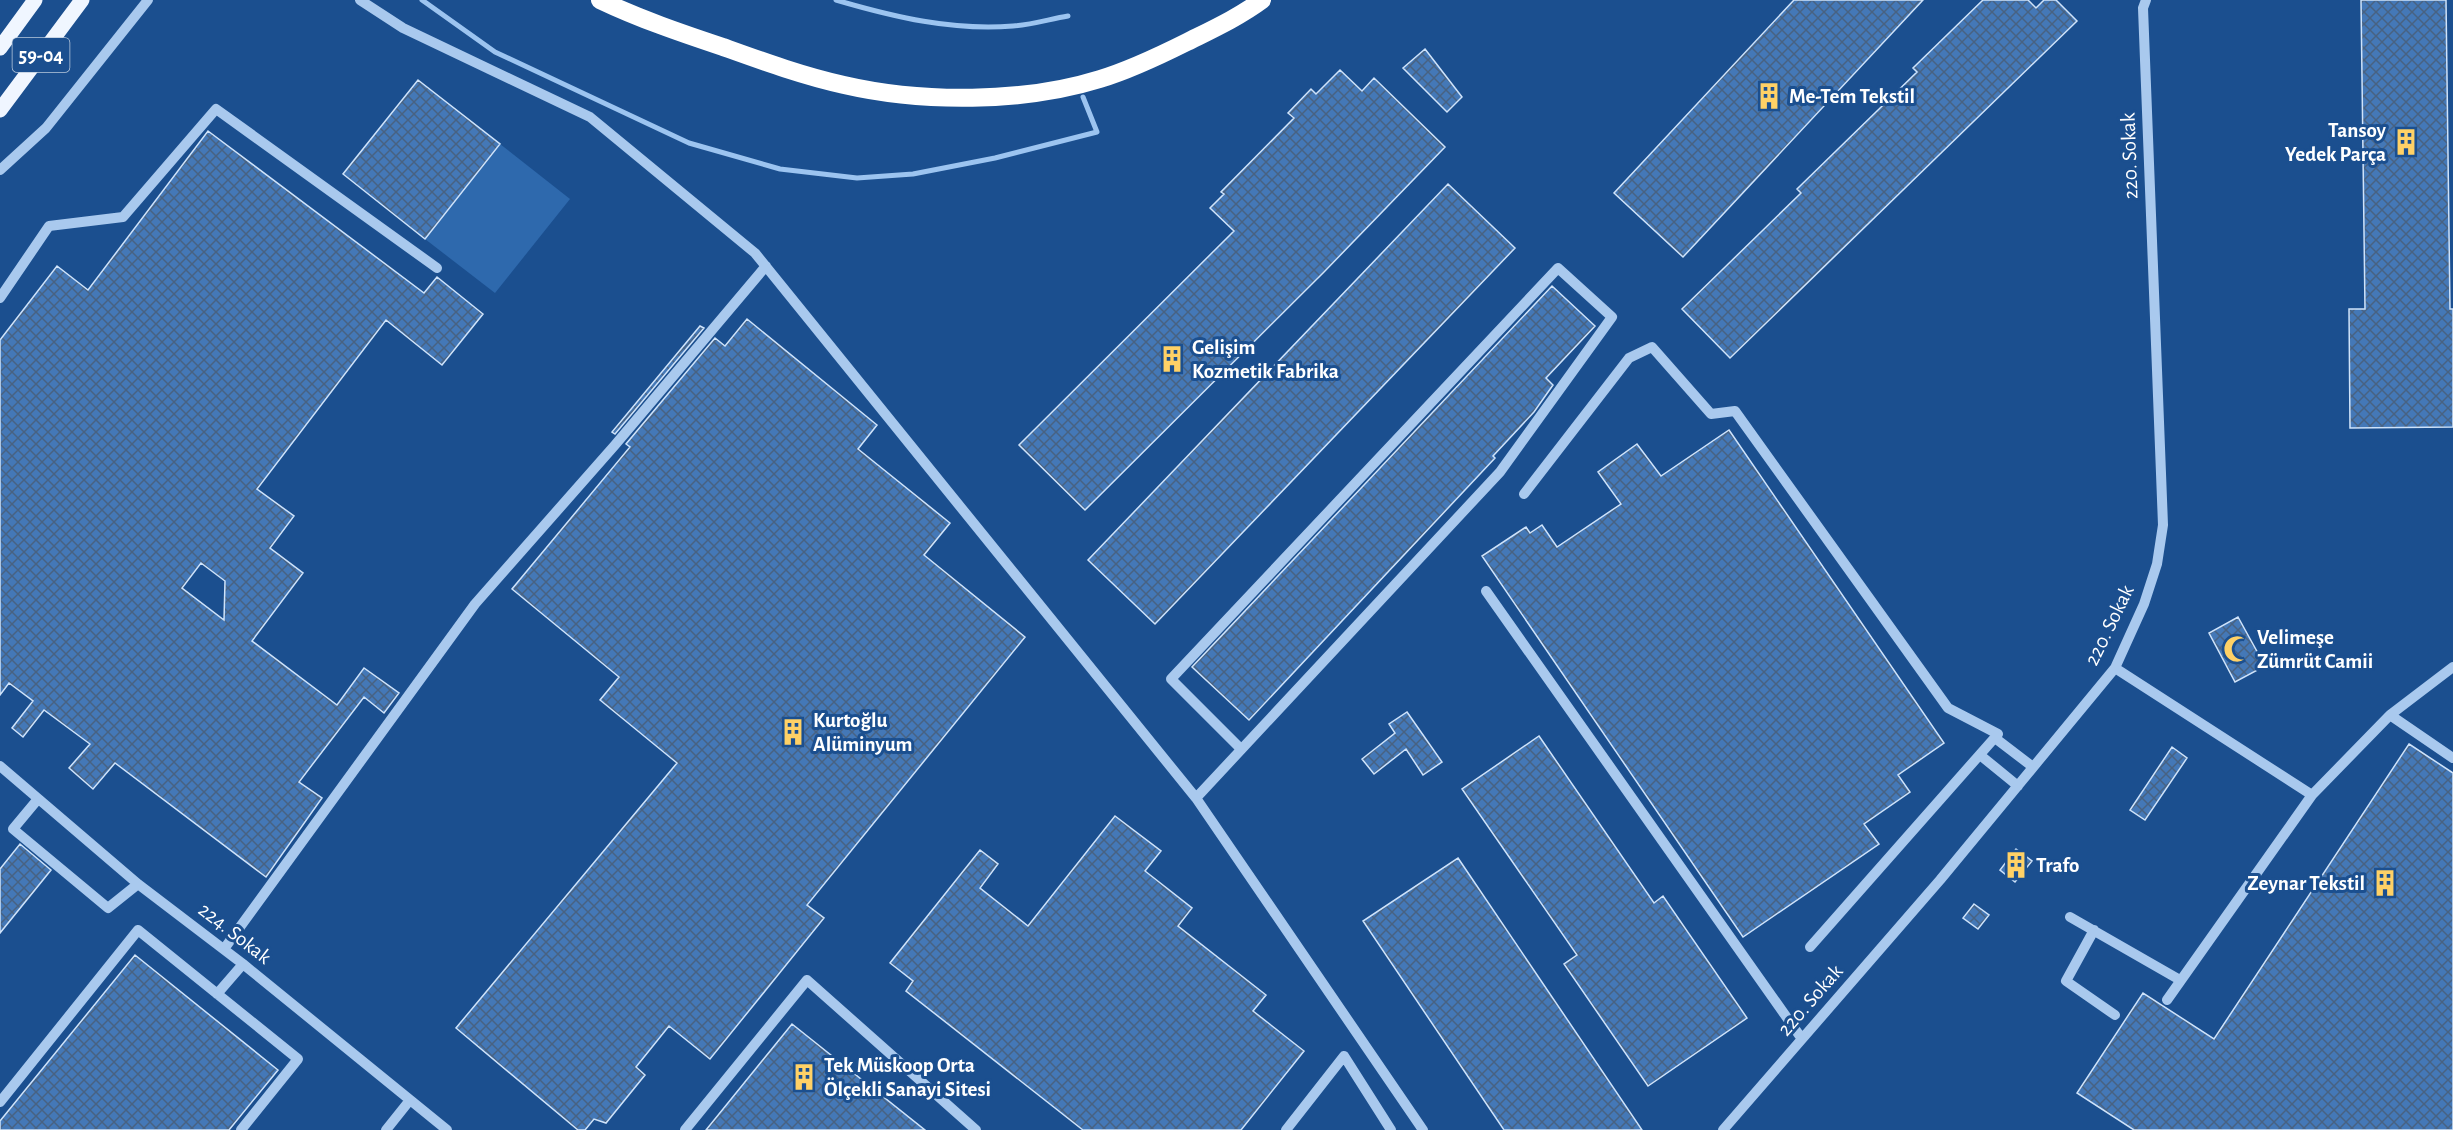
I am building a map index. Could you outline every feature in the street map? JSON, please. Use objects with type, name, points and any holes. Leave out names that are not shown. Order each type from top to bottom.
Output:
[{"type":"highway","points":[[600,0],[635,17],[843,85],[894,93],[960,97],[1055,90],[1100,80],[1157,58],[1246,12],[1262,0]]},
{"type":"main road","name":"59-04","points":[[0,48],[35,0]]},
{"type":"main road","name":"59-04","points":[[0,110],[82,0]]},
{"type":"street","points":[[0,170],[46,128],[148,0]]},
{"type":"street","points":[[360,0],[403,28],[590,117],[755,253],[1196,798],[1423,1130]]},
{"type":"street","name":"220. Sokak","points":[[1723,1130],[1940,880],[2115,668],[2144,604],[2157,564],[2163,525],[2143,8],[2146,0]]},
{"type":"street","points":[[0,298],[49,226],[123,217],[216,110],[437,268]]},
{"type":"street","points":[[224,949],[475,604],[615,445],[766,266]]},
{"type":"street","points":[[1196,798],[1500,472],[1612,318],[1558,268],[1171,679],[1241,749]]},
{"type":"street","points":[[1524,494],[1629,358],[1652,347],[1711,414],[1735,411],[1948,708],[1998,734],[1810,947]]},
{"type":"street","points":[[1486,591],[1802,1039]]},
{"type":"street","points":[[2167,1000],[2312,795],[2390,715],[2453,667]]},
{"type":"street","points":[[2115,668],[2312,795]]},
{"type":"street","points":[[2390,715],[2453,758]]},
{"type":"street","points":[[1995,738],[2033,767]]},
{"type":"street","points":[[1980,755],[2018,786]]},
{"type":"street","name":"224. Sokak","points":[[0,766],[138,884],[243,964],[447,1130]]},
{"type":"street","points":[[38,799],[13,829],[108,908],[138,884]]},
{"type":"street","points":[[2070,917],[2180,980]]},
{"type":"street","points":[[0,1102],[138,930],[298,1059],[241,1130]]},
{"type":"street","points":[[2094,930],[2066,981],[2115,1015]]},
{"type":"street","points":[[217,994],[243,964]]},
{"type":"street","points":[[685,1130],[807,980],[976,1130]]},
{"type":"street","points":[[1286,1130],[1344,1056],[1391,1130]]},
{"type":"street","points":[[386,1130],[410,1100]]},
{"type":"shaded area","points":[[500,144],[570,199],[495,293],[425,239]]},
{"type":"building","name":"Me-Tem Tekstil","points":[[1794,0],[1923,0],[1683,257],[1614,193]]},
{"type":"building","points":[[1983,0],[2028,0],[2036,8],[2044,0],[2056,0],[2077,21],[1730,358],[1682,309],[1801,193],[1797,189],[1917,72],[1913,68]]},
{"type":"building","name":"Tansoy Yedek Parça","points":[[2361,0],[2446,0],[2450,309],[2453,309],[2453,427],[2350,428],[2349,309],[2365,309]]},
{"type":"building","points":[[1425,49],[1462,97],[1447,112],[1403,68]]},
{"type":"building","points":[[1340,70],[1362,91],[1374,78],[1445,147],[1324,272],[1085,510],[1019,445],[1234,231],[1210,208],[1224,194],[1221,192],[1294,118],[1288,113],[1311,89],[1316,94]]},
{"type":"building","points":[[418,80],[500,144],[425,239],[343,174]]},
{"type":"building","points":[[208,131],[424,293],[437,277],[483,314],[442,365],[386,320],[257,489],[294,516],[270,548],[303,573],[252,641],[337,705],[364,668],[399,693],[384,713],[364,697],[299,782],[322,798],[266,877],[115,763],[93,789],[69,768],[90,744],[44,710],[23,737],[12,728],[33,701],[9,683],[0,695],[0,340],[57,266],[88,290]],"holes":[[[201,563],[225,581],[224,620],[182,588]]]},
{"type":"building","points":[[1448,184],[1515,248],[1155,624],[1088,560]]},
{"type":"building","points":[[1552,286],[1595,326],[1546,378],[1553,385],[1534,412],[1493,456],[1495,458],[1249,720],[1192,667]]},
{"type":"building","name":"Kurtoğlu Alüminyum","points":[[747,319],[877,425],[858,449],[950,523],[924,555],[1025,637],[807,905],[824,918],[710,1059],[669,1026],[636,1067],[645,1075],[606,1123],[594,1119],[585,1130],[578,1130],[456,1028],[677,763],[600,700],[619,677],[512,589],[630,447],[626,444],[715,338],[725,346]]},
{"type":"building","points":[[700,326],[704,328],[615,434],[612,432]]},
{"type":"building","points":[[1729,430],[1944,743],[1898,775],[1910,792],[1864,824],[1879,844],[1743,937],[1482,556],[1526,527],[1530,533],[1542,525],[1557,547],[1621,504],[1598,472],[1637,444],[1661,476]]},
{"type":"building","name":"Velimeşe Zümrüt Camii","points":[[2238,617],[2265,666],[2235,682],[2209,633]]},
{"type":"building","points":[[1407,712],[1442,762],[1423,775],[1406,749],[1374,774],[1362,759],[1395,733],[1389,724]]},
{"type":"building","points":[[1539,736],[1654,903],[1663,896],[1747,1018],[1648,1086],[1564,964],[1577,955],[1462,789]]},
{"type":"building","name":"Zeynar Tekstil","points":[[2409,744],[2453,773],[2453,1130],[2134,1130],[2077,1093],[2143,993],[2214,1039]]},
{"type":"building","points":[[2172,747],[2187,758],[2145,820],[2130,810]]},
{"type":"building","points":[[1115,816],[1161,851],[1145,871],[1192,908],[1178,926],[1266,995],[1253,1011],[1304,1051],[1241,1130],[1083,1130],[906,991],[913,981],[890,963],[980,850],[998,864],[980,888],[1028,926]]},
{"type":"building","points":[[20,844],[51,870],[0,933],[0,869]]},
{"type":"building","name":"Trafo","points":[[2016,849],[2032,861],[2015,882],[2000,870]]},
{"type":"building","points":[[1458,858],[1642,1130],[1504,1130],[1363,921]]},
{"type":"building","points":[[1974,904],[1989,915],[1978,929],[1963,918]]},
{"type":"building","points":[[135,955],[278,1070],[229,1130],[0,1130],[0,1121]]},
{"type":"building","name":"Tek Müskoop Orta Ölçekli Sanayi Sitesi","points":[[792,1024],[925,1130],[706,1130]]},
{"type":"waterway","points":[[422,0],[495,52],[689,143],[780,169],[857,178],[913,174],[995,158],[1097,132],[1083,97]]},
{"type":"waterway","points":[[836,0],[902,17],[968,26],[1020,25],[1068,16]]},
{"type":"place","name":"Me-Tem Tekstil","points":[[1769,96]]},
{"type":"place","name":"Tansoy Yedek Parça","points":[[2406,142]]},
{"type":"place","name":"Gelişim Kozmetik Fabrika","points":[[1172,359]]},
{"type":"place","name":"Velimeşe Zümrüt Camii","points":[[2237,649]]},
{"type":"place","name":"Kurtoğlu Alüminyum","points":[[793,732]]},
{"type":"place","name":"Trafo","points":[[2016,865]]},
{"type":"place","name":"Zeynar Tekstil","points":[[2385,883]]},
{"type":"place","name":"Tek Müskoop Orta Ölçekli Sanayi Sitesi","points":[[804,1077]]}]
